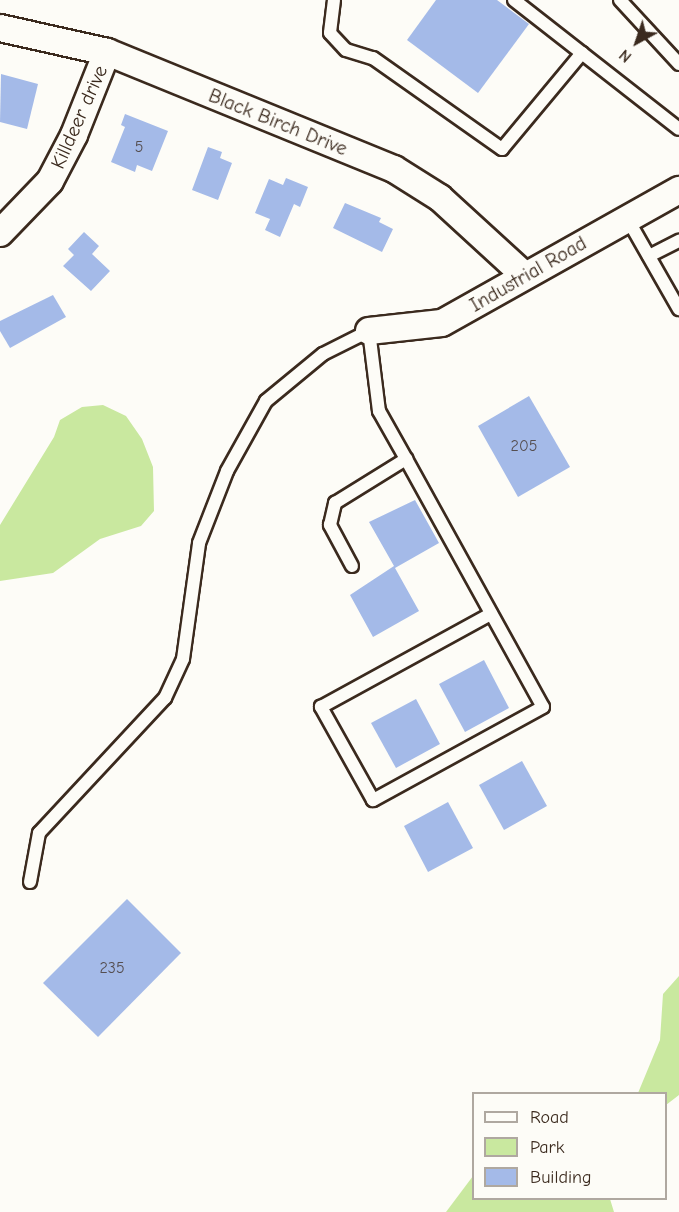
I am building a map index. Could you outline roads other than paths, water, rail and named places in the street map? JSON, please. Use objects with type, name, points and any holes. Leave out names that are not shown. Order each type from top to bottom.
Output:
[{"type":"street","name":"Black Birch Drive","points":[[0,28],[107,52],[394,169],[440,198],[525,276]]},
{"type":"street","name":"Killdeer drive","points":[[0,233],[50,181],[74,135],[107,52]]},
{"type":"street","name":"Industrial Road","points":[[369,331],[442,323],[679,190]]},
{"type":"lane","points":[[334,0],[330,33],[346,50],[373,58],[502,149],[582,53]]},
{"type":"lane","points":[[514,0],[679,129]]},
{"type":"lane","points":[[620,0],[679,64]]},
{"type":"lane","points":[[627,218],[679,309]]},
{"type":"lane","points":[[649,256],[679,241]]},
{"type":"lane","points":[[30,882],[39,832],[165,698],[183,659],[199,543],[227,471],[266,401],[323,354],[369,331],[380,411],[543,707],[373,800],[321,707],[491,614]]},
{"type":"lane","points":[[352,566],[330,525],[335,503],[406,459]]}]
